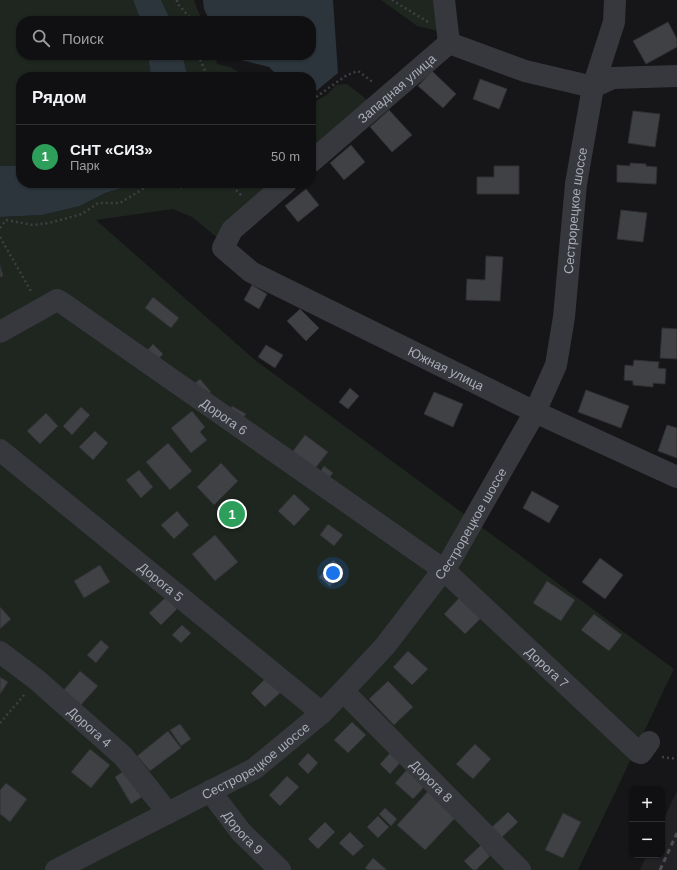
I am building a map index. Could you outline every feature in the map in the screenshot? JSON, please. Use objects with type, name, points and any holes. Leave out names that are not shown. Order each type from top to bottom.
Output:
[{"type":"street","points":[[444,0],[448,35],[525,70],[593,87],[613,78],[677,76]]},
{"type":"street","name":"Сестрорецкое шоссе","points":[[56,870],[254,768],[322,713],[386,646],[444,570],[535,412],[556,365],[564,310],[576,184],[593,87],[614,22],[615,0]]},
{"type":"street","name":"Западная улица","points":[[316,158],[387,96],[448,35]]},
{"type":"street","name":"Южная улица","points":[[280,188],[232,230],[223,248],[251,272],[535,412],[677,477]]},
{"type":"street","name":"Дорога 6","points":[[0,332],[58,300],[64,303],[444,570]]},
{"type":"street","name":"Дорога 5","points":[[0,450],[322,713]]},
{"type":"street","name":"Дорога 7","points":[[444,570],[638,752],[641,753],[649,742]]},
{"type":"street","name":"Дорога 4","points":[[0,652],[37,680],[123,756],[168,813]]},
{"type":"street","name":"Дорога 8","points":[[343,691],[520,870]]},
{"type":"street","name":"Дорога 9","points":[[210,791],[241,832],[280,870]]},
{"type":"path","points":[[177,0],[177,3],[188,16]]},
{"type":"path","points":[[392,0],[420,19],[437,27],[448,35]]},
{"type":"path","points":[[200,60],[206,72]]},
{"type":"path","points":[[316,96],[347,75],[358,71],[366,76],[387,96]]},
{"type":"path","points":[[0,228],[6,220],[33,225],[50,223],[82,214],[98,203],[120,203],[144,188]]},
{"type":"path","points":[[0,238],[41,309]]},
{"type":"path","points":[[0,723],[37,680]]},
{"type":"shaded area","points":[[0,0],[133,0],[139,16],[16,16],[16,60],[149,60],[150,72],[16,72],[16,166],[0,166]]},
{"type":"shaded area","points":[[133,0],[161,0],[169,16],[139,16]]},
{"type":"shaded area","points":[[161,0],[194,0],[200,16],[169,16]]},
{"type":"shaded area","points":[[203,0],[333,0],[338,73],[316,91],[316,72],[274,72],[269,67],[241,60],[316,60],[316,16],[208,16],[204,9]]},
{"type":"shaded area","points":[[381,0],[444,0],[438,31],[417,26]]},
{"type":"shaded area","points":[[149,60],[183,60],[187,72],[150,72]]},
{"type":"shaded area","points":[[183,60],[216,60],[217,64],[230,67],[238,72],[187,72]]},
{"type":"shaded area","points":[[347,84],[375,106],[316,158],[316,101],[328,94],[336,85]]},
{"type":"shaded area","points":[[0,166],[16,166],[16,188],[122,188],[105,193],[80,206],[42,215],[0,217]]},
{"type":"shaded area","points":[[122,188],[281,188],[225,244],[192,217],[173,209],[96,220],[255,360],[674,669],[578,870],[0,870],[0,217],[42,215],[80,206],[105,193]]},
{"type":"shaded area","points":[[677,791],[677,870],[640,870],[646,858],[665,858],[665,817]]},
{"type":"building","points":[[668,22],[677,39],[677,47],[646,64],[633,41]]},
{"type":"building","points":[[432,71],[456,94],[443,108],[418,86]]},
{"type":"building","points":[[480,79],[507,89],[499,109],[473,99]]},
{"type":"building","points":[[389,110],[412,135],[392,152],[370,127]]},
{"type":"building","points":[[633,111],[660,114],[655,147],[628,143]]},
{"type":"building","points":[[351,145],[365,162],[344,180],[330,163]]},
{"type":"building","points":[[630,163],[646,164],[646,166],[657,167],[656,184],[617,182],[617,165],[630,166]]},
{"type":"building","points":[[494,166],[519,166],[519,194],[477,194],[477,177],[494,177]]},
{"type":"building","points":[[306,189],[319,205],[298,222],[285,206]]},
{"type":"building","points":[[621,210],[647,213],[643,242],[617,239]]},
{"type":"building","points":[[486,256],[503,257],[500,301],[466,300],[467,279],[485,280]]},
{"type":"building","points":[[0,265],[3,276],[0,277]]},
{"type":"building","points":[[252,285],[267,294],[259,309],[244,300]]},
{"type":"building","points":[[153,297],[179,318],[171,328],[145,308]]},
{"type":"building","points":[[300,309],[319,328],[306,341],[287,321]]},
{"type":"building","points":[[662,328],[677,329],[677,359],[660,358]]},
{"type":"building","points":[[153,344],[163,354],[154,364],[144,354]]},
{"type":"building","points":[[266,345],[283,355],[275,368],[258,357]]},
{"type":"building","points":[[634,360],[659,362],[658,368],[666,369],[665,384],[653,383],[653,387],[633,385],[633,381],[624,380],[625,365],[633,366]]},
{"type":"building","points":[[200,379],[211,392],[201,400],[190,387]]},
{"type":"building","points":[[350,388],[359,396],[348,409],[339,402]]},
{"type":"building","points":[[586,390],[629,406],[621,428],[578,412]]},
{"type":"building","points":[[434,392],[463,404],[453,427],[424,414]]},
{"type":"building","points":[[232,406],[246,414],[239,424],[226,416]]},
{"type":"building","points":[[81,407],[90,415],[72,435],[63,426]]},
{"type":"building","points":[[192,411],[205,427],[200,432],[207,440],[191,453],[171,428]]},
{"type":"building","points":[[46,413],[58,426],[40,444],[27,431]]},
{"type":"building","points":[[667,425],[677,428],[677,458],[658,451]]},
{"type":"building","points":[[95,431],[108,443],[93,460],[79,447]]},
{"type":"building","points":[[305,435],[328,452],[309,476],[287,459]]},
{"type":"building","points":[[168,443],[192,471],[170,490],[146,462]]},
{"type":"building","points":[[221,463],[238,481],[214,505],[197,487]]},
{"type":"building","points":[[324,466],[333,473],[326,482],[317,476]]},
{"type":"building","points":[[139,470],[153,487],[141,498],[126,480]]},
{"type":"building","points":[[532,491],[559,506],[549,523],[523,508]]},
{"type":"building","points":[[294,494],[310,509],[294,526],[278,511]]},
{"type":"building","points":[[177,511],[189,525],[174,539],[161,525]]},
{"type":"building","points":[[328,524],[343,535],[334,546],[320,535]]},
{"type":"building","points":[[215,535],[238,562],[215,581],[192,554]]},
{"type":"building","points":[[600,558],[623,575],[605,599],[582,582]]},
{"type":"building","points":[[333,560],[344,570],[330,587],[319,577]]},
{"type":"building","points":[[100,565],[110,582],[84,598],[74,581]]},
{"type":"building","points":[[547,581],[575,600],[561,621],[533,603]]},
{"type":"building","points":[[166,597],[177,609],[161,625],[149,613]]},
{"type":"building","points":[[460,597],[482,617],[465,634],[444,614]]},
{"type":"building","points":[[0,607],[11,619],[0,629]]},
{"type":"building","points":[[594,614],[622,635],[609,651],[581,630]]},
{"type":"building","points":[[182,625],[191,633],[181,643],[172,635]]},
{"type":"building","points":[[101,640],[109,647],[96,663],[87,655]]},
{"type":"building","points":[[408,651],[428,669],[412,685],[393,667]]},
{"type":"building","points":[[80,671],[98,686],[79,707],[62,692]]},
{"type":"building","points":[[0,677],[8,682],[0,694]]},
{"type":"building","points":[[267,677],[282,691],[265,707],[251,693]]},
{"type":"building","points":[[388,681],[413,707],[394,725],[369,699]]},
{"type":"building","points":[[352,722],[366,735],[348,753],[334,740]]},
{"type":"building","points":[[180,724],[191,739],[181,746],[170,730]]},
{"type":"building","points":[[168,731],[181,748],[150,771],[137,756]]},
{"type":"building","points":[[475,744],[491,759],[473,779],[456,764]]},
{"type":"building","points":[[90,749],[110,765],[91,788],[71,772]]},
{"type":"building","points":[[308,753],[318,763],[308,774],[298,764]]},
{"type":"building","points":[[390,753],[400,763],[390,774],[380,764]]},
{"type":"building","points":[[411,765],[429,782],[413,799],[395,783]]},
{"type":"building","points":[[125,770],[142,797],[131,804],[115,777]]},
{"type":"building","points":[[287,776],[299,787],[280,806],[269,795]]},
{"type":"building","points":[[6,783],[27,799],[10,822],[0,814],[0,790]]},
{"type":"building","points":[[430,789],[458,815],[425,850],[397,825]]},
{"type":"building","points":[[385,808],[397,819],[391,826],[379,814]]},
{"type":"building","points":[[508,812],[518,822],[499,840],[490,829]]},
{"type":"building","points":[[563,813],[581,822],[563,858],[545,850]]},
{"type":"building","points":[[378,816],[389,827],[378,838],[367,827]]},
{"type":"building","points":[[325,822],[335,832],[318,849],[308,839]]},
{"type":"building","points":[[350,832],[364,846],[353,856],[339,843]]},
{"type":"building","points":[[481,845],[490,856],[476,870],[473,870],[464,861]]},
{"type":"building","points":[[373,858],[387,870],[368,870],[365,868]]},
{"type":"railway","points":[[660,870],[677,833]]},
{"type":"place","name":"СНТ «СИЗ»","points":[[232,514]]}]
